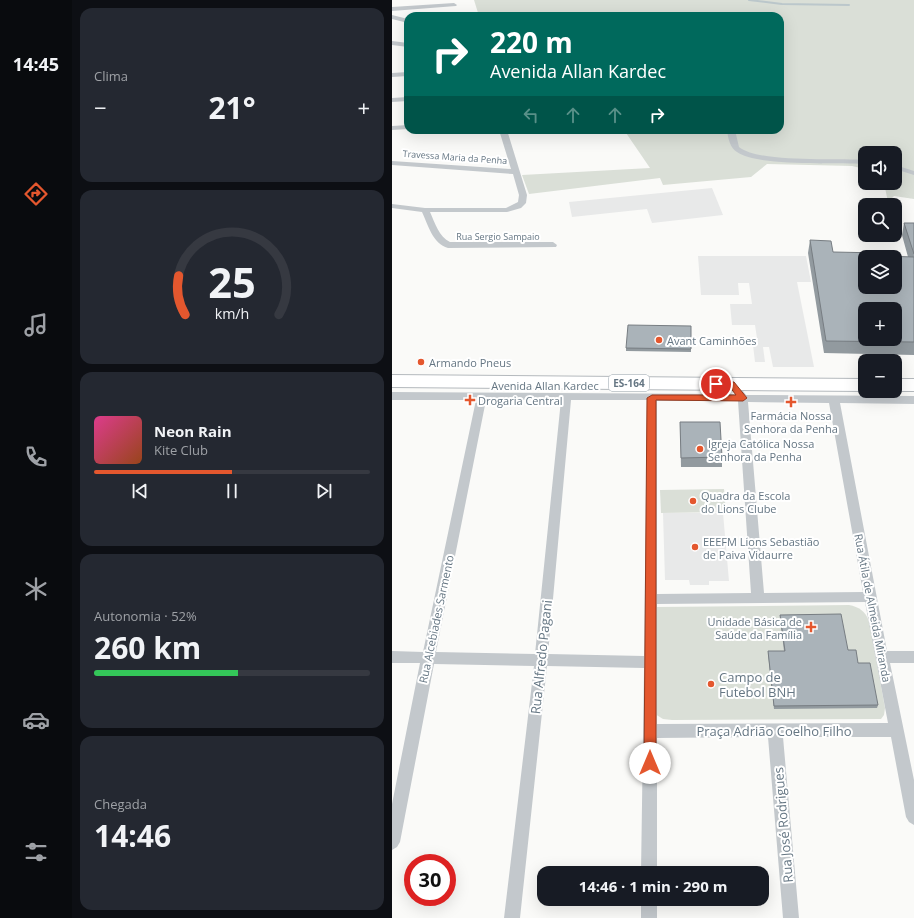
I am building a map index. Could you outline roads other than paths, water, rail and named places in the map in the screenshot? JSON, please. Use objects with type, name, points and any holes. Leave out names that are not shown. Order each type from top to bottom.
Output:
[{"type":"highway","name":"ES-164","points":[[393,395],[731,384],[858,385]]},
{"type":"highway","points":[[902,385],[914,385]]},
{"type":"street","points":[[392,9],[454,4]]},
{"type":"street","points":[[392,17],[404,20]]},
{"type":"street","points":[[392,43],[404,44]]},
{"type":"street","points":[[392,74],[404,74]]},
{"type":"street","points":[[392,100],[404,99]]},
{"type":"street","points":[[392,128],[404,127]]},
{"type":"street","points":[[392,206],[425,210],[500,210],[513,209],[518,206],[523,199],[504,134]]},
{"type":"street","points":[[732,134],[735,145],[745,154],[797,160],[858,162]]},
{"type":"street","name":"Travessa Maria da Penha","points":[[392,163],[516,172]]},
{"type":"street","points":[[902,169],[914,173]]},
{"type":"street","name":"Rua Sergio Sampaio","points":[[425,210],[439,239],[443,244],[448,246],[553,245]]},
{"type":"street","points":[[731,384],[743,398],[758,598]]},
{"type":"street","name":"Avenida Allan Kardec","points":[[393,395],[914,400]]},
{"type":"street","name":"Rua Alcebiades Sarmento","points":[[392,842],[482,396]]},
{"type":"street","name":"Rua Alfredo Pagani","points":[[512,918],[541,660],[566,396]]},
{"type":"street","points":[[649,866],[652,398]]},
{"type":"street","name":"Rua Átila de Almeida Miranda","points":[[834,399],[870,597],[914,817]]},
{"type":"street","points":[[651,600],[870,597]]},
{"type":"street","points":[[392,657],[650,662]]},
{"type":"street","points":[[882,657],[914,657]]},
{"type":"street","name":"Praça Adrião Coelho Filho","points":[[650,732],[897,730]]},
{"type":"street","name":"Rua José Rodrigues","points":[[775,731],[791,918]]},
{"type":"street","points":[[649,906],[649,918]]},
{"type":"waterway","points":[[749,0],[782,4],[849,5]]},
{"type":"place","name":"Avant Caminhões","points":[[659,340]]},
{"type":"place","name":"Armando Pneus","points":[[421,362]]},
{"type":"place","name":"Drogaria Central","points":[[470,400]]},
{"type":"place","name":"Farmácia Nossa Senhora da Penha","points":[[791,402]]},
{"type":"place","name":"Igreja Católica Nossa Senhora da Penha","points":[[700,449]]},
{"type":"place","name":"Quadra da Escola do Lions Clube","points":[[693,501]]},
{"type":"place","name":"EEEFM Lions Sebastião de Paiva Vidaurre","points":[[695,547]]},
{"type":"place","name":"Unidade Básica de Saúde da Família","points":[[811,627]]},
{"type":"place","name":"Campo de Futebol BNH","points":[[711,684]]}]
